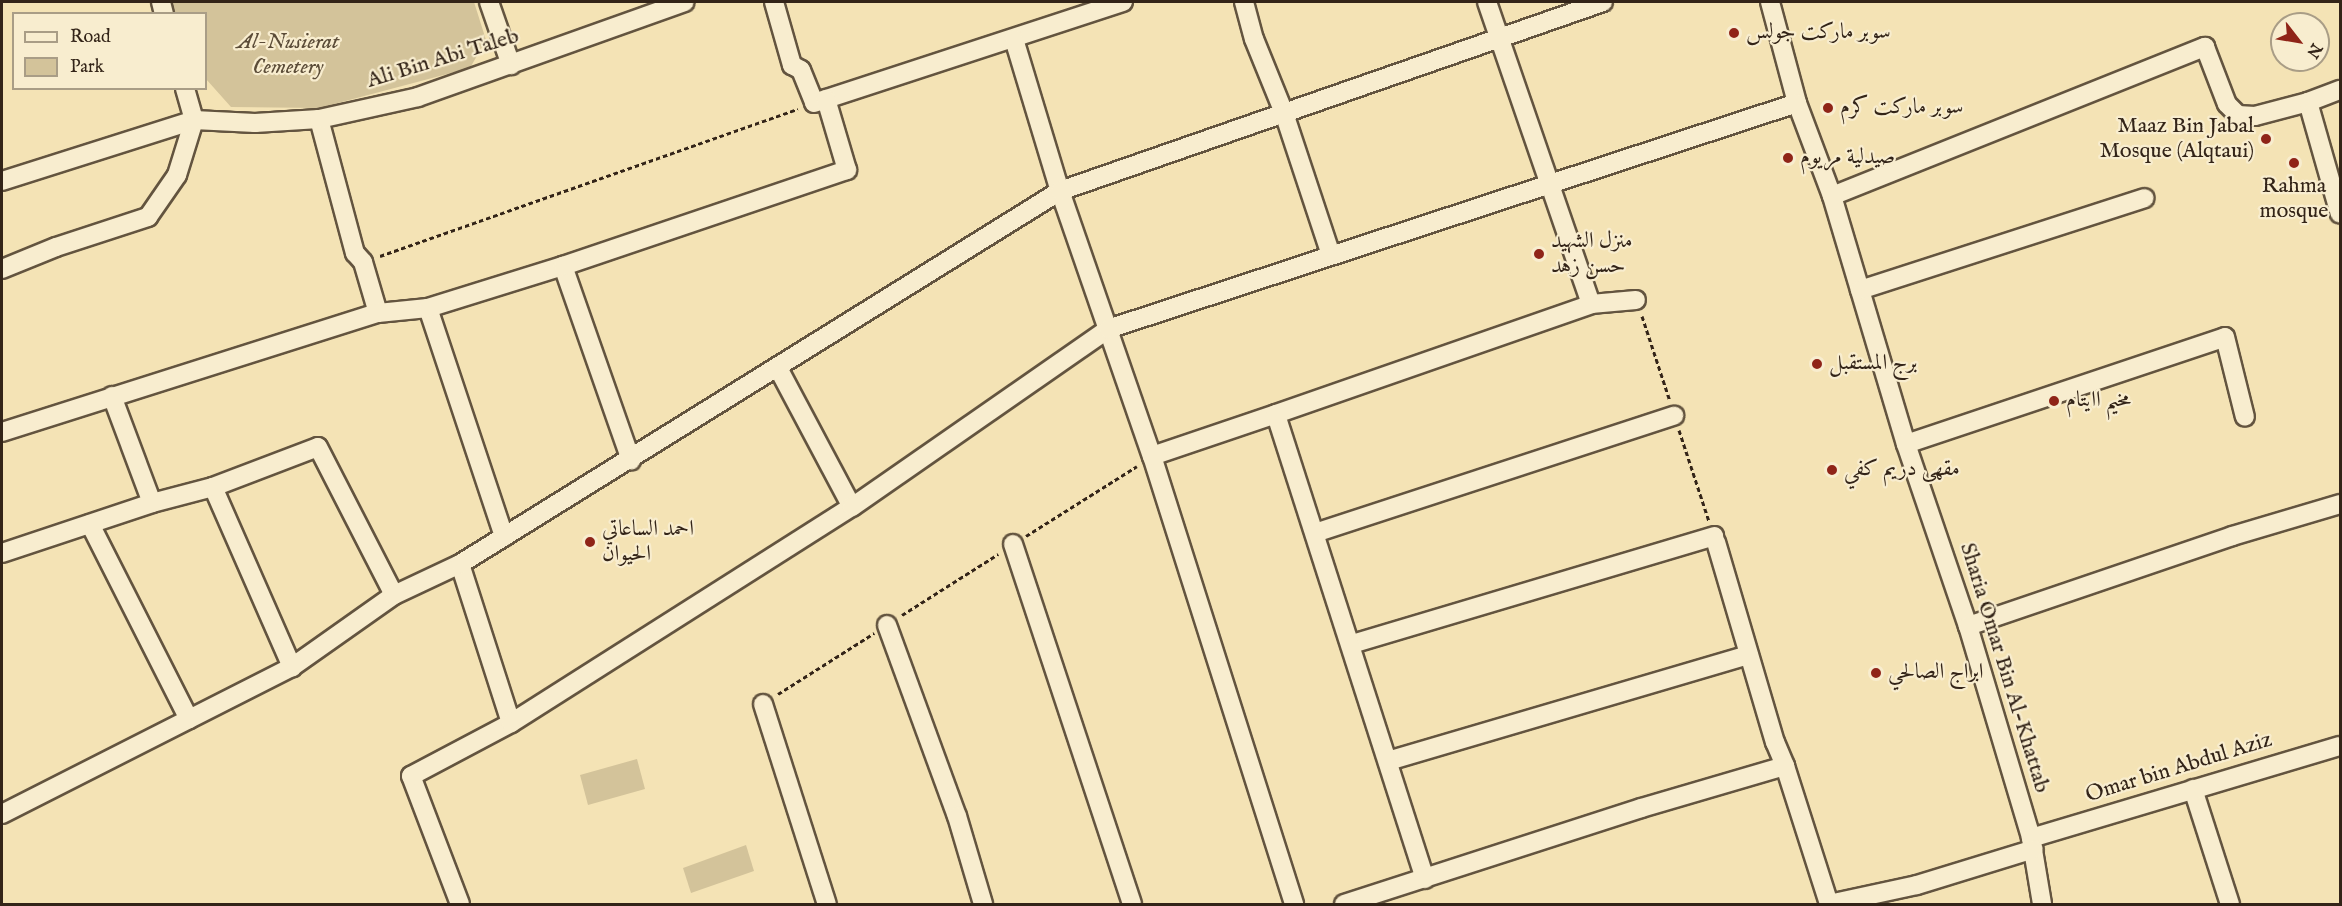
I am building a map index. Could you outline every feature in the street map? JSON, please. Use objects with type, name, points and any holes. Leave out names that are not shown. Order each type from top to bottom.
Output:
[{"type":"street","points":[[489,2],[511,65]]},
{"type":"street","name":"Ali Bin Abi Taleb","points":[[2,180],[194,120],[255,123],[319,119],[418,97],[685,2]]},
{"type":"street","points":[[2,432],[378,313],[428,308],[563,266],[847,170],[820,101],[801,70],[792,65],[774,2]]},
{"type":"street","points":[[820,101],[1122,2]]},
{"type":"street","points":[[1244,2],[1254,39],[1284,113],[1331,255]]},
{"type":"street","points":[[1487,2],[1591,304]]},
{"type":"street","points":[[2,814],[292,667],[394,595],[460,564],[631,460],[1060,191],[1603,2]]},
{"type":"street","name":"Sharia Omar Bin Al-Khattab","points":[[1770,2],[1797,103],[1832,195],[1906,444],[1968,626],[2032,843],[2042,904]]},
{"type":"street","points":[[1014,39],[1060,191],[1152,456],[1294,904]]},
{"type":"street","points":[[1832,195],[2205,47],[2227,104],[2238,115],[2255,116],[2308,102],[2340,90]]},
{"type":"street","points":[[2,269],[148,217],[177,175],[194,120],[186,90]]},
{"type":"street","points":[[2308,102],[2340,214]]},
{"type":"street","points":[[460,904],[411,776],[511,723],[852,507],[1108,329],[1797,103]]},
{"type":"street","points":[[319,119],[355,253],[363,262],[378,313]]},
{"type":"street","points":[[1860,291],[2144,198]]},
{"type":"street","points":[[563,266],[631,460]]},
{"type":"street","points":[[1152,456],[1591,304],[1636,300]]},
{"type":"street","points":[[428,308],[504,537]]},
{"type":"street","points":[[1906,444],[2225,337],[2246,417]]},
{"type":"street","points":[[778,368],[852,507]]},
{"type":"street","points":[[112,396],[152,503]]},
{"type":"street","points":[[1276,414],[1352,644],[1425,879]]},
{"type":"street","points":[[1315,533],[1674,416]]},
{"type":"street","points":[[2,553],[152,503],[213,487],[318,447],[394,595]]},
{"type":"street","points":[[213,487],[292,667]]},
{"type":"street","points":[[1968,626],[2232,536],[2340,504]]},
{"type":"street","points":[[90,524],[189,719]]},
{"type":"street","points":[[1352,644],[1715,539],[1775,742],[1785,766],[1829,904]]},
{"type":"street","points":[[1013,544],[1132,904]]},
{"type":"street","points":[[460,564],[511,723]]},
{"type":"street","points":[[887,625],[957,816],[983,904]]},
{"type":"street","points":[[1388,761],[1749,655]]},
{"type":"street","points":[[763,704],[827,904]]},
{"type":"street","name":"Omar bin Abdul Aziz","points":[[1829,904],[1917,885],[2032,843],[2193,789],[2340,746]]},
{"type":"street","points":[[1344,904],[1641,808],[1785,766]]},
{"type":"street","points":[[2193,789],[2230,904]]},
{"type":"path","points":[[363,262],[574,190],[820,101]]},
{"type":"green space","name":"Al-Nusierat Cemetery","points":[[169,2],[474,2],[486,40],[470,68],[319,108],[231,107],[207,80],[207,12],[172,12]]},
{"type":"green space","points":[[637,759],[645,789],[588,805],[580,775]]},
{"type":"green space","points":[[746,845],[754,871],[691,893],[683,868]]},
{"type":"place","name":"سوبر ماركت جولس","points":[[1734,33]]},
{"type":"place","name":"سوبر ماركت كرم","points":[[1828,108]]},
{"type":"place","name":"Maaz Bin Jabal Mosque (Alqtaui)","points":[[2266,139]]},
{"type":"place","name":"صيدلية مريوم","points":[[1788,158]]},
{"type":"place","name":"Rahma mosque","points":[[2294,163]]},
{"type":"place","name":"منزل الشهيد حسن زهد","points":[[1539,254]]},
{"type":"place","name":"برج المستقبل","points":[[1817,364]]},
{"type":"place","name":"مخيم اايتام","points":[[2054,401]]},
{"type":"place","name":"مقهى دريم كفي","points":[[1832,470]]},
{"type":"place","name":"احمد الساعاتي الحيوان","points":[[590,542]]},
{"type":"place","name":"ابراج الصالحي","points":[[1876,673]]}]
